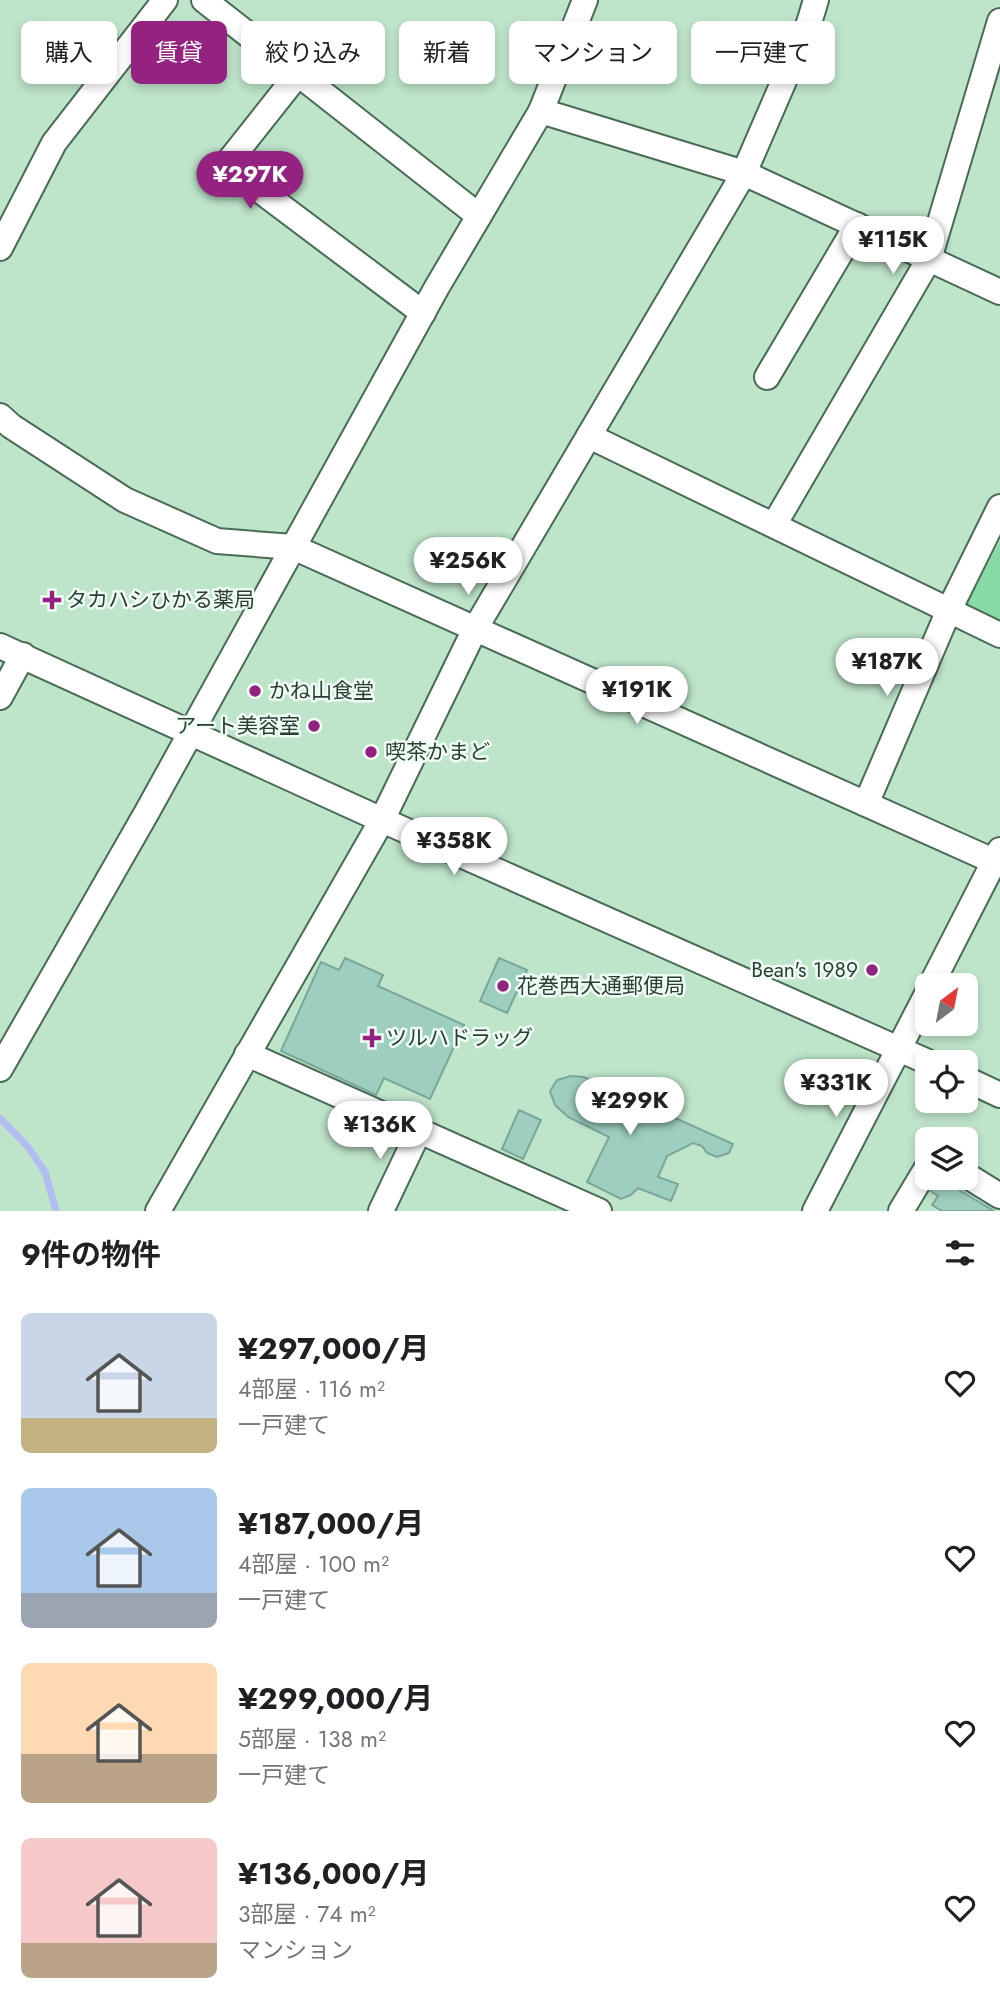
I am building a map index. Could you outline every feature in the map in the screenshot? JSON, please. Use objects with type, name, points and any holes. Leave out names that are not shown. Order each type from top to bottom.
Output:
[{"type":"street","points":[[0,248],[54,143],[165,0]]},
{"type":"street","points":[[205,0],[241,29]]},
{"type":"street","points":[[0,1069],[423,313],[541,111],[585,0]]},
{"type":"street","points":[[158,1211],[382,820],[475,629],[744,173],[809,23],[816,0]]},
{"type":"street","points":[[774,526],[929,259],[1000,21]]},
{"type":"street","points":[[290,84],[226,164],[423,313]]},
{"type":"street","points":[[311,84],[478,216]]},
{"type":"street","points":[[541,111],[744,173],[1000,292]]},
{"type":"street","points":[[767,377],[857,225]]},
{"type":"street","points":[[0,416],[11,426],[125,500],[217,541],[293,547],[866,804],[998,858],[937,973]]},
{"type":"street","points":[[589,436],[1000,635]]},
{"type":"street","points":[[866,804],[949,610],[1000,507]]},
{"type":"street","points":[[0,646],[382,820],[915,1056]]},
{"type":"street","points":[[0,696],[23,655]]},
{"type":"street","points":[[818,1210],[915,1018]]},
{"type":"street","points":[[247,1054],[589,1209]]},
{"type":"street","points":[[978,1085],[1000,1095]]},
{"type":"street","points":[[381,1211],[419,1131]]},
{"type":"street","points":[[978,1182],[1000,1196]]},
{"type":"street","points":[[901,1211],[915,1188]]},
{"type":"green space","points":[[1000,541],[1000,635],[960,615]]},
{"type":"building","name":"ツルハドラッグ","points":[[345,958],[383,975],[378,986],[464,1025],[430,1099],[384,1078],[376,1095],[281,1051],[321,962],[339,970]]},
{"type":"building","points":[[499,958],[527,970],[507,1013],[480,1001]]},
{"type":"building","points":[[571,1076],[584,1077],[733,1144],[729,1153],[717,1157],[693,1143],[667,1156],[658,1177],[678,1184],[671,1201],[638,1188],[621,1199],[587,1182],[609,1137],[568,1117],[555,1105],[550,1091],[557,1080]]},
{"type":"building","points":[[519,1110],[541,1120],[523,1159],[502,1149]]},
{"type":"building","points":[[929,1190],[959,1190],[994,1211],[942,1211],[932,1205],[938,1196]]},
{"type":"waterway","points":[[1,1119],[28,1147],[45,1172],[56,1211]]},
{"type":"place","name":"タカハシひかる薬局","points":[[52,600]]},
{"type":"place","name":"かね山食堂","points":[[255,691]]},
{"type":"place","name":"アート美容室","points":[[314,726]]},
{"type":"place","name":"喫茶かまど","points":[[371,752]]},
{"type":"place","name":"Bean's 1989","points":[[872,970]]},
{"type":"place","name":"花巻西大通郵便局","points":[[503,986]]},
{"type":"place","name":"ツルハドラッグ","points":[[372,1038]]}]
